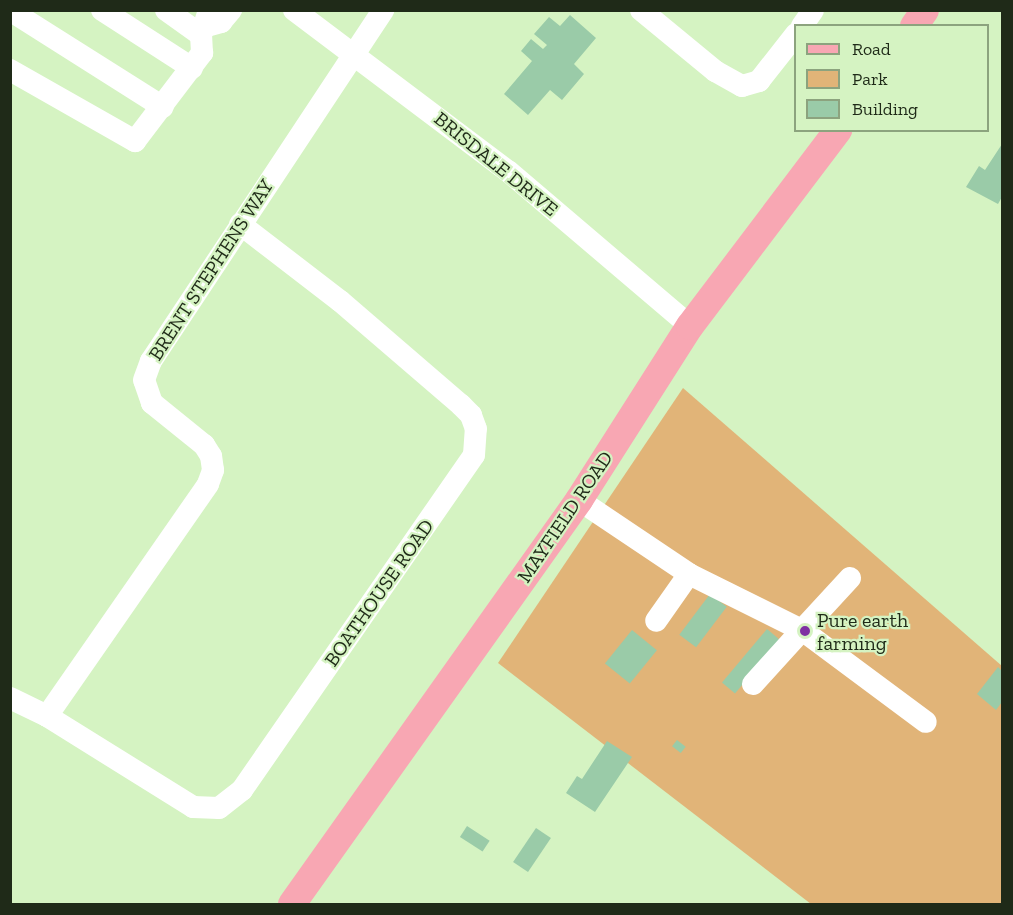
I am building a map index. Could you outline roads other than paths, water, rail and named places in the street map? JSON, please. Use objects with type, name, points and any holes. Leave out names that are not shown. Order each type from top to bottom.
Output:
[{"type":"main road","points":[[915,24],[924,10]]},
{"type":"main road","name":"MAYFIELD ROAD","points":[[292,904],[579,500],[690,326],[836,132]]},
{"type":"street","points":[[102,10],[192,68]]},
{"type":"street","points":[[166,10],[203,25],[221,22],[231,10]]},
{"type":"street","name":"BRISDALE DRIVE","points":[[294,10],[508,171],[690,326]]},
{"type":"street","name":"BRENT STEPHENS WAY","points":[[47,716],[208,484],[213,470],[212,456],[204,445],[152,403],[144,380],[151,361],[383,10]]},
{"type":"street","points":[[641,10],[715,70],[742,86],[759,81],[794,35]]},
{"type":"street","points":[[803,24],[813,10]]},
{"type":"street","points":[[17,19],[164,107]]},
{"type":"street","points":[[172,55],[203,25]]},
{"type":"street","points":[[10,70],[135,141],[164,107],[202,53],[203,25]]},
{"type":"street","name":"BOATHOUSE ROAD","points":[[10,698],[47,716],[193,807],[219,808],[242,790],[474,455],[476,429],[461,405],[340,301],[240,224]]},
{"type":"street","points":[[579,500],[690,574],[802,630],[926,722]]},
{"type":"street","points":[[656,621],[690,574]]},
{"type":"street","points":[[753,684],[850,578]]},
{"type":"place","name":"Pure earth farming","points":[[805,631]]}]
